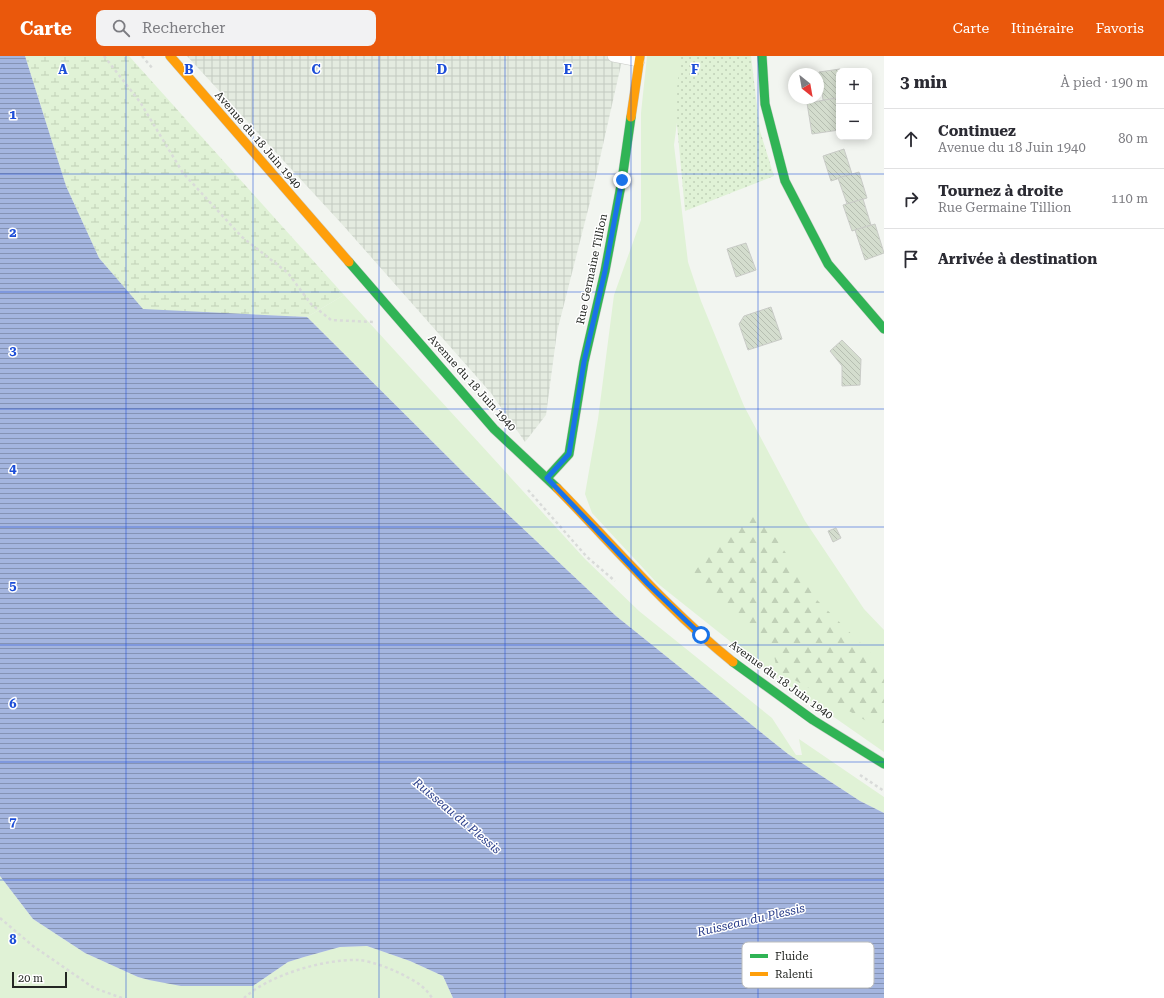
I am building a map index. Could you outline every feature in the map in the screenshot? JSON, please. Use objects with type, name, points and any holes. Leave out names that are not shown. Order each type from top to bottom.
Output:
[{"type":"street","name":"Avenue du 18 Juin 1940","points":[[170,56],[494,429],[547,478],[648,584],[701,635],[797,708],[884,764]]},
{"type":"street","points":[[762,56],[766,104],[785,181],[828,264],[884,329]]},
{"type":"street","name":"Rue Germaine Tillion","points":[[547,478],[569,454],[584,362],[605,271],[622,180],[640,58]]},
{"type":"lane","points":[[613,56],[640,58]]},
{"type":"path","points":[[104,56],[140,102],[183,173],[242,237],[288,273],[311,304],[331,320],[379,322]]},
{"type":"path","points":[[0,918],[33,946],[94,988],[122,998]]},
{"type":"path","points":[[244,998],[250,993],[286,974],[308,967],[359,960],[398,972],[421,985],[432,998]]},
{"type":"shaded area","points":[[187,56],[623,56],[591,198],[557,332],[546,415],[525,442],[491,393],[341,223]]},
{"type":"green space","points":[[25,56],[129,56],[344,295],[307,317],[143,310],[99,258],[66,186]]},
{"type":"green space","points":[[647,56],[686,56],[674,145],[688,262],[701,301],[744,406],[805,521],[864,609],[884,630],[884,752],[765,669],[657,583],[592,513],[585,494],[598,419],[614,295],[641,220],[641,113]]},
{"type":"green space","points":[[681,56],[751,56],[760,131],[774,176],[685,211],[675,103]]},
{"type":"green space","points":[[344,295],[585,559],[639,611],[772,718],[796,755],[802,755],[799,739],[884,797],[884,813],[860,801],[788,754],[616,616],[465,474],[307,317]]},
{"type":"green space","points":[[754,505],[817,600],[884,666],[884,731],[777,670],[772,646],[688,578]]},
{"type":"green space","points":[[0,876],[33,919],[85,953],[138,977],[149,980],[253,986],[288,962],[340,947],[367,946],[410,961],[443,976],[453,998],[0,998]]},
{"type":"water","name":"Ruisseau du Plessis","points":[[0,56],[25,56],[66,186],[99,258],[143,309],[307,317],[465,474],[616,616],[788,754],[860,801],[884,813],[884,998],[453,998],[443,976],[410,961],[367,946],[340,947],[288,962],[253,986],[181,986],[138,977],[85,953],[33,919],[0,876]]},
{"type":"building","points":[[836,70],[836,98],[824,100],[824,71]]},
{"type":"building","points":[[836,98],[836,130],[812,134],[807,104],[824,104],[824,100]]},
{"type":"building","points":[[844,149],[852,174],[831,181],[823,156]]},
{"type":"building","points":[[859,172],[867,198],[847,204],[838,178]]},
{"type":"building","points":[[863,199],[871,225],[852,231],[843,205]]},
{"type":"building","points":[[875,224],[884,253],[865,260],[855,230]]},
{"type":"building","points":[[746,243],[756,270],[736,277],[727,249]]},
{"type":"building","points":[[771,307],[782,339],[748,350],[739,324],[744,316]]},
{"type":"building","points":[[842,340],[861,359],[860,385],[842,386],[842,366],[830,351]]},
{"type":"building","points":[[836,528],[841,538],[833,542],[828,531]]},
{"type":"traffic: fast","points":[[762,56],[765,104],[785,181],[828,264],[884,329]]},
{"type":"traffic: fast","points":[[547,478],[569,454],[584,362],[605,271],[622,180],[631,117]]},
{"type":"traffic: fast","points":[[349,262],[494,429],[557,488]]},
{"type":"traffic: fast","points":[[733,662],[813,720],[884,764]]},
{"type":"traffic: slow","points":[[170,56],[349,262]]},
{"type":"traffic: slow","points":[[631,117],[640,56]]},
{"type":"traffic: slow","points":[[557,488],[664,600],[733,662]]},
{"type":"route","points":[[622,180],[605,271],[584,362],[569,454],[547,478],[648,584],[701,635]]}]
